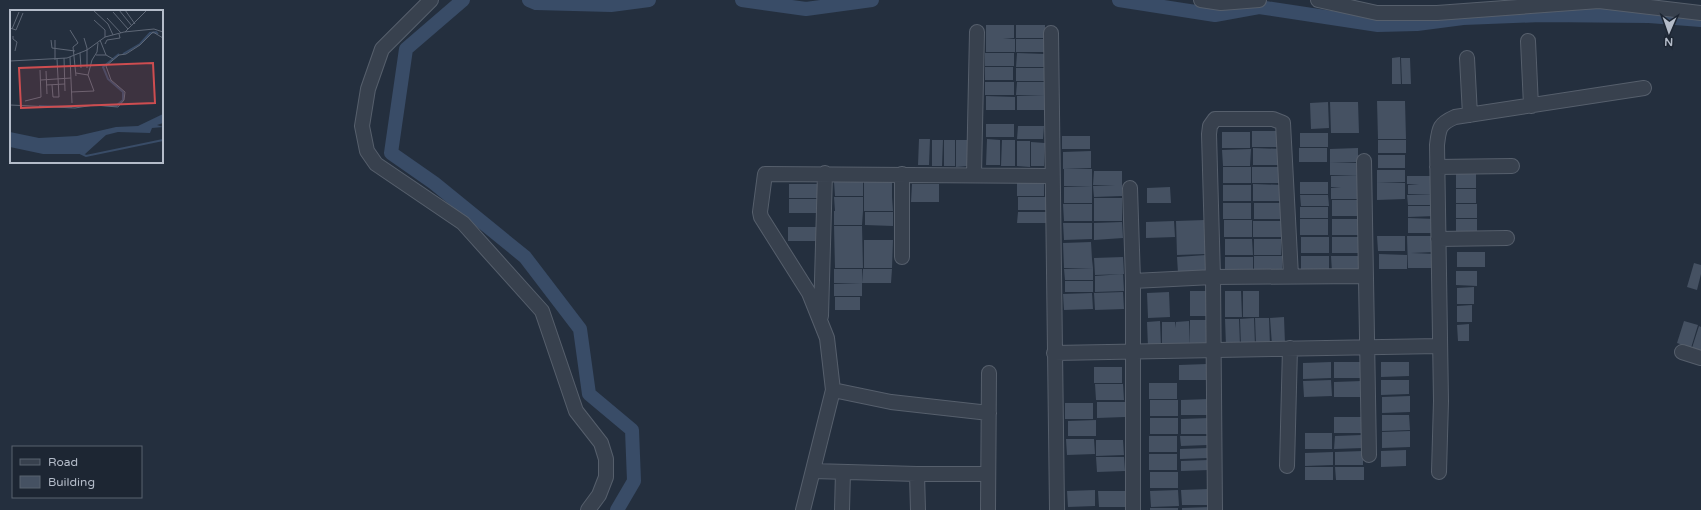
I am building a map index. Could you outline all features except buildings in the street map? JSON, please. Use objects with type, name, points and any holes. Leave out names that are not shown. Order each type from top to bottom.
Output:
[{"type":"street","points":[[431,0],[382,49],[368,89],[362,126],[367,151],[376,164],[463,223],[542,312],[576,411],[601,443],[606,459],[606,477],[599,495],[588,510]]},
{"type":"street","points":[[1201,0],[1221,3],[1259,0]]},
{"type":"street","points":[[1318,0],[1377,13],[1437,12],[1599,1],[1701,13]]},
{"type":"street","points":[[974,175],[976,32]]},
{"type":"street","points":[[1051,33],[1057,510]]},
{"type":"street","points":[[1528,41],[1531,106]]},
{"type":"street","points":[[1467,58],[1470,115]]},
{"type":"street","points":[[1439,472],[1441,401],[1437,166],[1439,128],[1445,121],[1470,115],[1644,88]]},
{"type":"street","points":[[1215,510],[1213,277],[1209,134],[1210,126],[1215,119],[1273,119],[1283,123],[1291,276]]},
{"type":"street","points":[[1364,161],[1369,454]]},
{"type":"street","points":[[1437,166],[1512,166]]},
{"type":"street","points":[[803,510],[833,390],[827,338],[809,293],[764,221],[760,212],[765,174],[825,173],[1052,176]]},
{"type":"street","points":[[820,320],[825,173]]},
{"type":"street","points":[[902,174],[902,257]]},
{"type":"street","points":[[1130,188],[1133,281],[1133,510]]},
{"type":"street","points":[[1438,239],[1507,238]]},
{"type":"street","points":[[1133,281],[1213,277],[1366,276]]},
{"type":"street","points":[[1054,353],[1439,346]]},
{"type":"street","points":[[1287,466],[1290,348]]},
{"type":"street","points":[[1682,352],[1701,358]]},
{"type":"street","points":[[988,510],[989,373]]},
{"type":"street","points":[[833,390],[891,402],[989,413]]},
{"type":"street","points":[[813,471],[917,474],[988,474]]},
{"type":"street","points":[[842,510],[844,472]]},
{"type":"street","points":[[917,474],[918,510]]},
{"type":"waterway","points":[[463,0],[406,49],[391,153],[434,183],[525,257],[580,329],[589,394],[632,430],[634,481],[617,510]]},
{"type":"waterway","points":[[529,0],[536,3],[611,5],[649,0]]},
{"type":"waterway","points":[[742,0],[806,9],[872,0]]},
{"type":"waterway","points":[[1119,0],[1215,15],[1259,7],[1378,25],[1417,24],[1463,18],[1541,15],[1649,16],[1701,20]]}]
